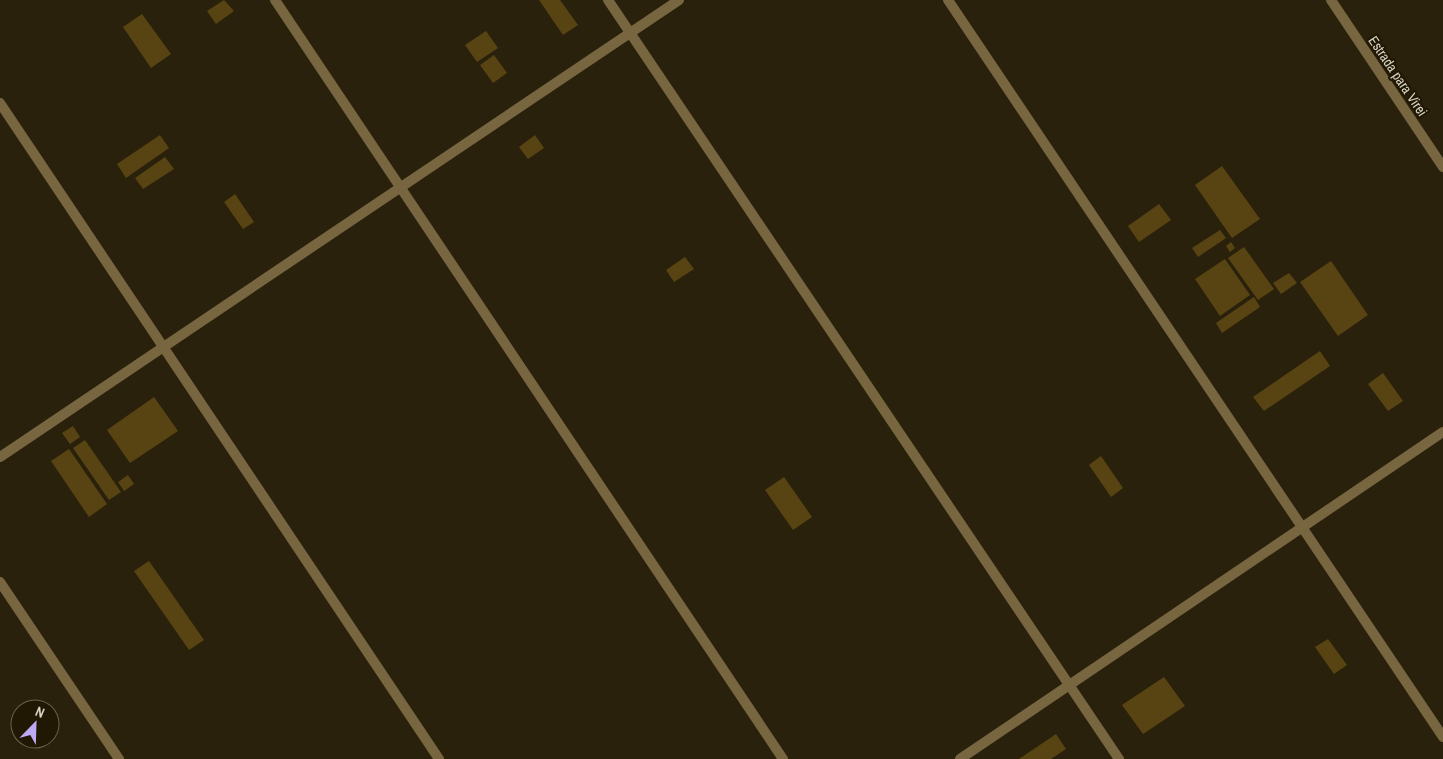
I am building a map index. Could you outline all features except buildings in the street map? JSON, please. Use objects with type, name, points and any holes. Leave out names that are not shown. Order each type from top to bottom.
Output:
[{"type":"street","points":[[275,0],[783,759]]},
{"type":"street","points":[[608,0],[1118,759]]},
{"type":"street","points":[[0,457],[679,0]]},
{"type":"street","points":[[948,0],[1443,737]]},
{"type":"street","name":"Estrada para Virei","points":[[1331,0],[1443,167]]},
{"type":"street","points":[[0,103],[440,759]]},
{"type":"street","points":[[960,759],[1443,432]]},
{"type":"street","points":[[0,582],[119,759]]}]
